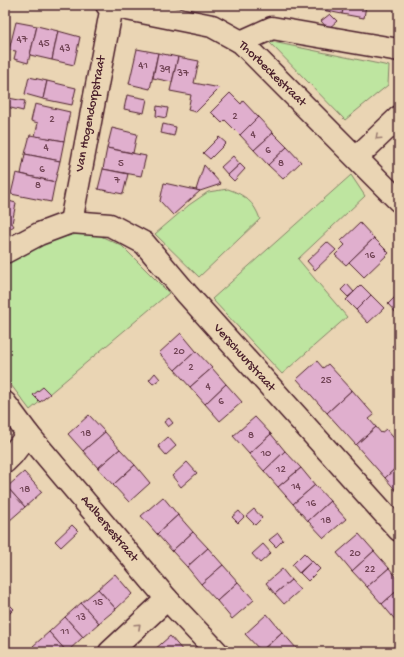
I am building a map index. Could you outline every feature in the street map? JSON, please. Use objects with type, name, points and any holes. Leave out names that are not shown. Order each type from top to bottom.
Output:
[{"type":"street","name":"Thorbeckestraat","points":[[110,5],[212,26],[241,42],[399,201]]},
{"type":"street","name":"Van Hogendorpstraat","points":[[71,222],[110,5]]},
{"type":"street","points":[[241,42],[272,28],[399,50]]},
{"type":"street","points":[[356,157],[399,117]]},
{"type":"street","points":[[5,252],[38,234],[71,222]]},
{"type":"street","name":"Verschuurstraat","points":[[71,222],[110,226],[144,243],[187,294],[399,530]]},
{"type":"street","name":"Aalbersestraat","points":[[5,403],[28,434],[167,599],[217,652]]},
{"type":"street","points":[[5,462],[28,434]]},
{"type":"street","points":[[110,652],[167,599]]},
{"type":"green space","points":[[268,41],[389,66],[388,85],[345,120]]},
{"type":"green space","points":[[351,175],[365,196],[298,259],[347,317],[282,374],[212,299]]},
{"type":"green space","points":[[228,189],[248,200],[255,208],[260,219],[199,277],[155,234],[189,205],[208,192]]},
{"type":"green space","points":[[90,231],[122,246],[169,293],[30,410],[5,377],[5,265],[42,242]]},
{"type":"building","points":[[296,5],[318,5],[317,9]]},
{"type":"building","points":[[318,5],[344,5],[342,14],[317,9]]},
{"type":"building","points":[[344,5],[366,5],[364,18],[342,14]]},
{"type":"building","points":[[330,14],[337,21],[328,29],[321,21]]},
{"type":"building","points":[[16,22],[37,26],[28,63],[14,59],[16,51],[9,50]]},
{"type":"building","points":[[37,26],[58,31],[52,60],[30,55]]},
{"type":"building","points":[[58,31],[80,37],[74,65],[52,60]]},
{"type":"building","points":[[137,49],[158,53],[150,89],[129,84]]},
{"type":"building","points":[[158,53],[178,57],[172,82],[153,78]]},
{"type":"building","points":[[178,57],[199,61],[194,83],[220,88],[196,112],[188,110],[191,95],[170,91]]},
{"type":"building","points":[[29,77],[47,81],[43,99],[25,94]]},
{"type":"building","points":[[47,81],[76,88],[72,105],[43,99]]},
{"type":"building","points":[[230,93],[241,104],[243,101],[258,117],[240,135],[225,120],[222,123],[211,112]]},
{"type":"building","points":[[127,95],[147,99],[144,113],[124,109]]},
{"type":"building","points":[[8,98],[25,101],[23,111],[7,107]]},
{"type":"building","points":[[35,104],[70,112],[64,141],[35,136],[38,123],[31,121]]},
{"type":"building","points":[[157,106],[168,108],[166,118],[156,116]]},
{"type":"building","points":[[258,117],[273,133],[254,150],[240,135]]},
{"type":"building","points":[[163,124],[176,127],[174,136],[161,133]]},
{"type":"building","points":[[112,128],[137,134],[133,153],[107,148]]},
{"type":"building","points":[[273,133],[287,147],[268,165],[254,150]]},
{"type":"building","points":[[30,135],[64,141],[60,161],[25,154]]},
{"type":"building","points":[[219,137],[226,143],[210,159],[203,153]]},
{"type":"building","points":[[287,147],[301,162],[283,179],[268,165]]},
{"type":"building","points":[[107,148],[146,156],[141,176],[103,169]]},
{"type":"building","points":[[25,154],[60,161],[55,182],[21,174]]},
{"type":"building","points":[[233,156],[240,164],[228,175],[221,167]]},
{"type":"building","points":[[240,164],[245,169],[234,181],[228,175]]},
{"type":"building","points":[[204,165],[221,184],[200,191],[196,190]]},
{"type":"building","points":[[103,169],[128,174],[123,194],[98,189]]},
{"type":"building","points":[[16,173],[55,182],[51,202],[11,194]]},
{"type":"building","points":[[164,183],[200,191],[173,215],[160,201]]},
{"type":"building","points":[[5,200],[16,203],[12,223],[14,226],[5,232]]},
{"type":"building","points":[[360,223],[374,238],[346,265],[335,255],[345,245],[341,241]]},
{"type":"building","points":[[374,238],[389,253],[364,277],[349,262]]},
{"type":"building","points":[[327,242],[336,250],[315,270],[307,261]]},
{"type":"building","points":[[347,284],[354,292],[348,297],[341,290]]},
{"type":"building","points":[[361,285],[371,295],[356,310],[346,300]]},
{"type":"building","points":[[399,293],[399,316],[388,304]]},
{"type":"building","points":[[371,295],[384,308],[368,323],[356,310]]},
{"type":"building","points":[[181,333],[196,351],[175,370],[159,353]]},
{"type":"building","points":[[399,340],[399,349],[396,352],[392,346]]},
{"type":"building","points":[[196,351],[212,368],[190,387],[175,370]]},
{"type":"building","points":[[317,361],[323,368],[328,364],[352,390],[327,413],[297,379]]},
{"type":"building","points":[[212,368],[226,384],[205,404],[190,387]]},
{"type":"building","points":[[155,373],[160,379],[153,384],[149,380]]},
{"type":"building","points":[[226,384],[242,402],[220,421],[205,404]]},
{"type":"building","points":[[43,387],[50,394],[40,402],[33,395]]},
{"type":"building","points":[[352,390],[374,415],[369,419],[376,427],[356,445],[327,413]]},
{"type":"building","points":[[89,415],[105,432],[83,451],[68,434]]},
{"type":"building","points":[[255,417],[271,434],[249,454],[233,436]]},
{"type":"building","points":[[169,418],[173,423],[168,427],[164,422]]},
{"type":"building","points":[[376,427],[381,433],[386,429],[399,444],[399,465],[385,478],[356,445]]},
{"type":"building","points":[[105,432],[120,449],[98,468],[83,451]]},
{"type":"building","points":[[271,434],[285,451],[264,471],[249,454]]},
{"type":"building","points":[[168,437],[176,446],[166,455],[158,446]]},
{"type":"building","points":[[120,449],[135,465],[113,485],[98,468]]},
{"type":"building","points":[[285,451],[301,468],[278,487],[264,471]]},
{"type":"building","points":[[187,462],[197,473],[181,487],[172,476]]},
{"type":"building","points":[[135,465],[150,483],[129,502],[113,485]]},
{"type":"building","points":[[399,465],[399,494],[385,478]]},
{"type":"building","points":[[301,468],[315,485],[293,504],[278,487]]},
{"type":"building","points":[[24,472],[42,492],[25,507],[7,487]]},
{"type":"building","points":[[315,485],[330,501],[308,521],[293,504]]},
{"type":"building","points":[[7,487],[25,507],[9,521],[5,517],[5,490]]},
{"type":"building","points":[[163,497],[178,515],[157,534],[141,516]]},
{"type":"building","points":[[330,501],[346,519],[324,538],[308,521]]},
{"type":"building","points":[[254,509],[262,518],[255,525],[246,516]]},
{"type":"building","points":[[239,511],[244,517],[238,523],[232,517]]},
{"type":"building","points":[[178,515],[193,532],[172,551],[157,534]]},
{"type":"building","points":[[72,525],[78,531],[61,547],[55,541]]},
{"type":"building","points":[[193,532],[208,548],[187,567],[172,551]]},
{"type":"building","points":[[278,533],[283,540],[276,547],[269,540]]},
{"type":"building","points":[[359,534],[374,551],[352,571],[337,553]]},
{"type":"building","points":[[263,544],[271,553],[260,563],[252,554]]},
{"type":"building","points":[[208,548],[223,565],[201,584],[187,567]]},
{"type":"building","points":[[374,551],[389,568],[367,587],[352,571]]},
{"type":"building","points":[[304,553],[312,561],[299,573],[292,565]]},
{"type":"building","points":[[312,561],[320,569],[308,581],[300,573]]},
{"type":"building","points":[[223,565],[238,582],[217,601],[201,584]]},
{"type":"building","points":[[389,568],[399,580],[399,589],[382,604],[367,587]]},
{"type":"building","points":[[282,569],[291,580],[275,594],[266,583]]},
{"type":"building","points":[[115,574],[132,594],[116,609],[98,589]]},
{"type":"building","points":[[291,580],[300,590],[284,604],[275,594]]},
{"type":"building","points":[[238,582],[254,600],[232,619],[217,601]]},
{"type":"building","points":[[98,589],[116,609],[99,623],[81,603]]},
{"type":"building","points":[[399,589],[399,620],[397,622],[382,604]]},
{"type":"building","points":[[7,602],[14,609],[8,615],[5,612],[5,604]]},
{"type":"building","points":[[81,603],[99,623],[83,637],[65,617]]},
{"type":"building","points":[[267,614],[282,632],[261,651],[245,634]]},
{"type":"building","points":[[65,617],[83,637],[67,652],[49,632]]},
{"type":"building","points":[[49,632],[67,652],[38,652],[33,646]]},
{"type":"building","points":[[282,632],[297,649],[294,652],[261,652]]},
{"type":"building","points":[[170,636],[184,652],[153,651]]}]
